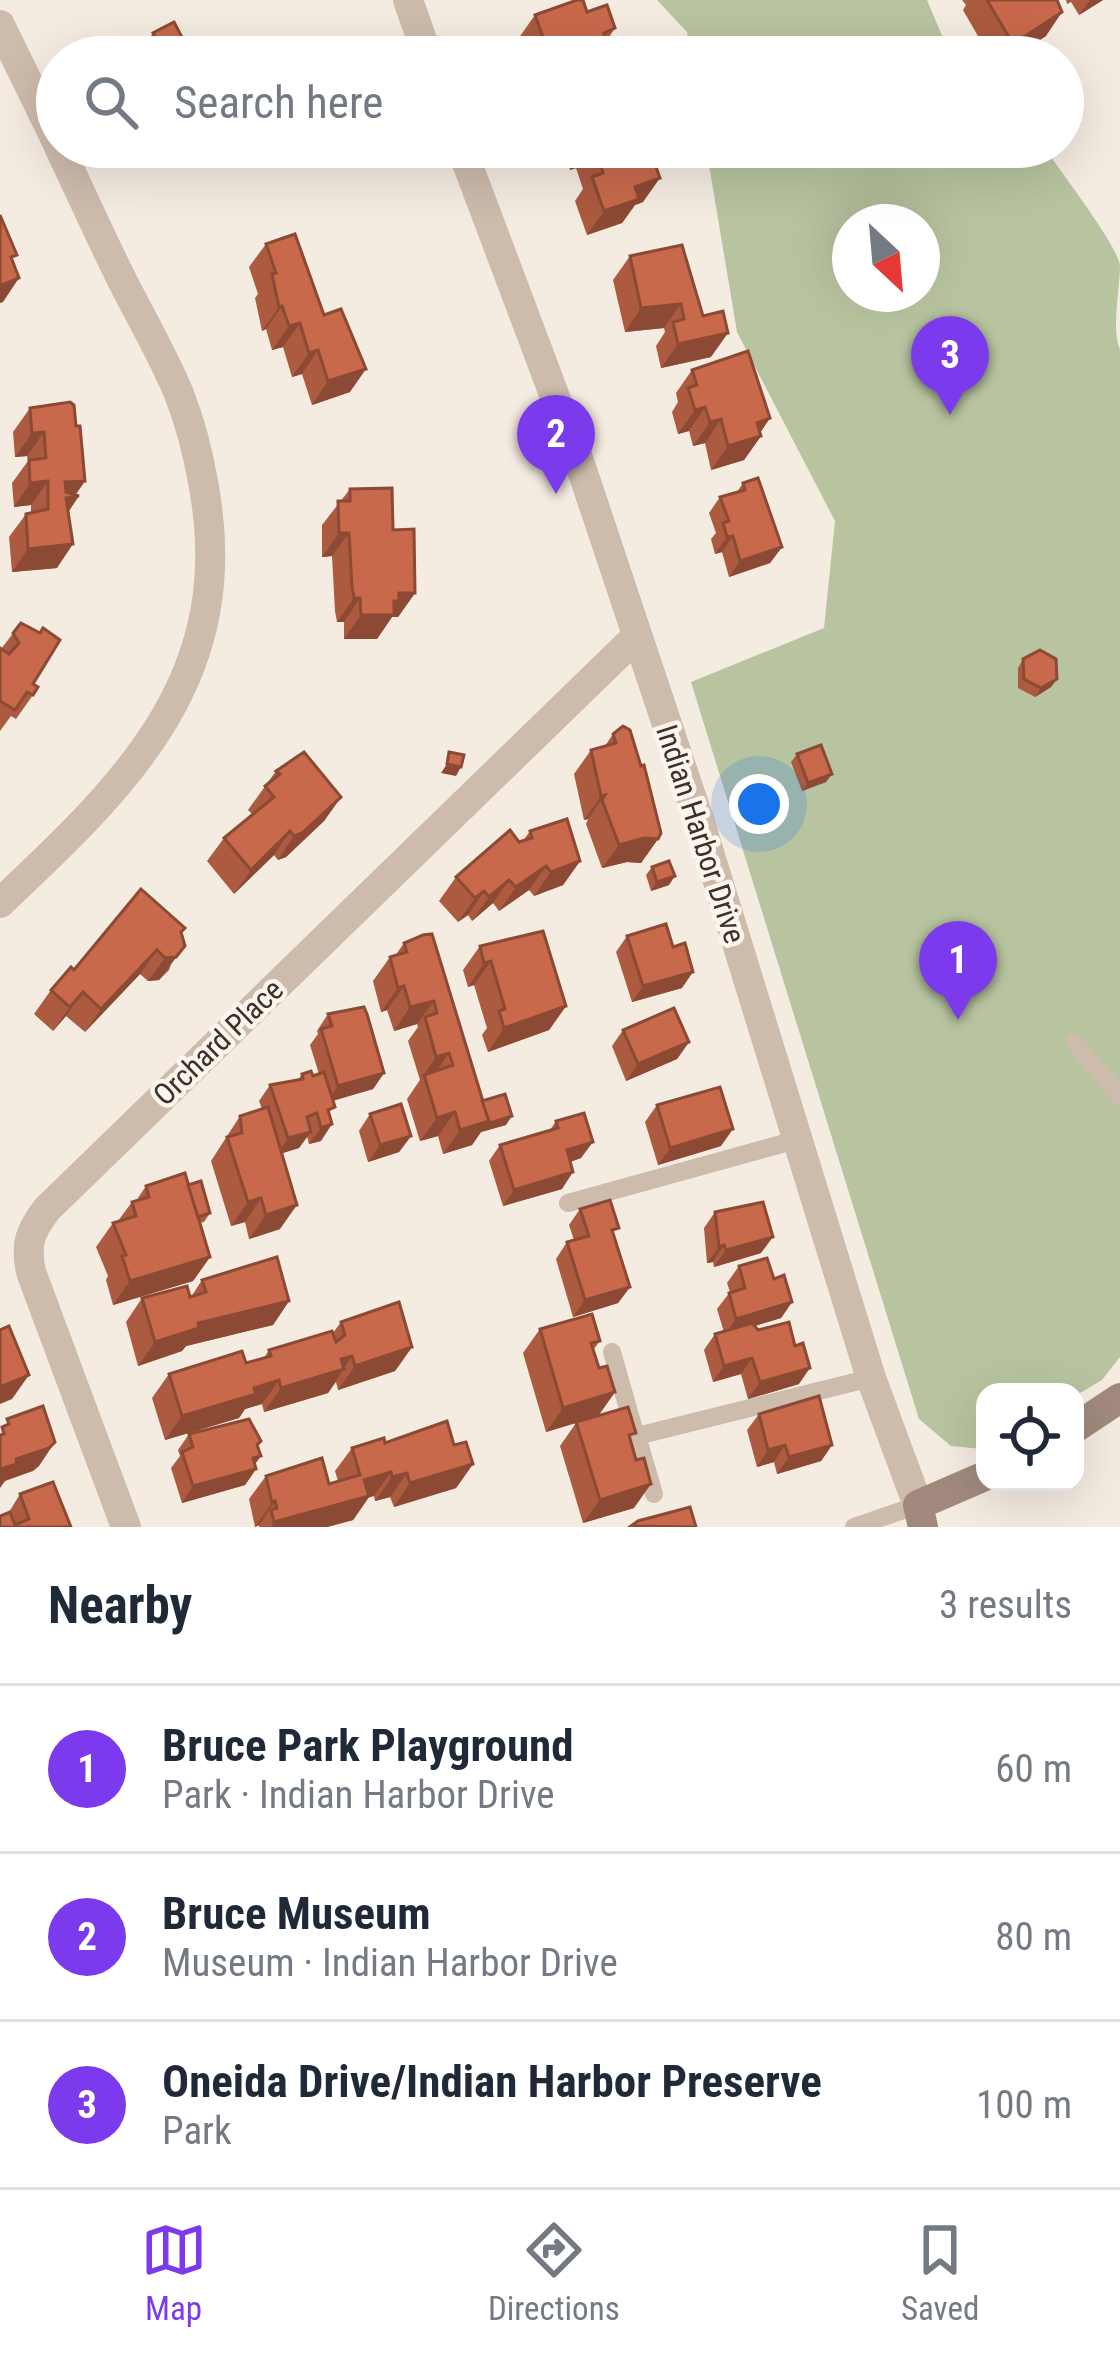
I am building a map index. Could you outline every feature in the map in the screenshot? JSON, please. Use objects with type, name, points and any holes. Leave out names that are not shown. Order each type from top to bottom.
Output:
[{"type":"main road","points":[[1084,1422],[1120,1397]]},
{"type":"main road","points":[[920,1516],[976,1482]]},
{"type":"street","points":[[408,0],[421,36]]},
{"type":"street","points":[[0,25],[36,99]]},
{"type":"street","points":[[0,903],[68,837],[146,748],[195,660],[206,622],[212,552],[199,462],[181,398],[70,168]]},
{"type":"street","name":"Indian Harbor Drive","points":[[469,168],[578,458],[700,823],[871,1378],[920,1516]]},
{"type":"street","name":"Orchard Place","points":[[126,1527],[31,1272],[26,1251],[30,1232],[64,1192],[635,638]]},
{"type":"lane","points":[[1076,1043],[1120,1097]]},
{"type":"lane","points":[[568,1203],[796,1140]]},
{"type":"lane","points":[[612,1352],[654,1494]]},
{"type":"lane","points":[[637,1436],[871,1378]]},
{"type":"lane","points":[[854,1527],[920,1516]]},
{"type":"green space","points":[[657,0],[927,0],[942,36],[688,36]]},
{"type":"green space","points":[[710,168],[1059,168],[1120,265],[1116,321],[1120,349],[1120,1357],[1102,1380],[1084,1391],[1084,1383],[976,1383],[976,1448],[951,1446],[919,1419],[691,682],[824,628],[835,521],[737,332]]},
{"type":"building","points":[[583,0],[587,12],[607,5],[615,28],[605,36],[542,36],[535,15]]},
{"type":"building","points":[[987,0],[1057,0],[1062,12],[1025,36],[1008,36]]},
{"type":"building","points":[[174,22],[181,36],[154,36]]},
{"type":"building","points":[[601,168],[656,168],[660,178],[635,187],[639,199],[604,211],[592,177],[603,173]]},
{"type":"building","points":[[0,215],[17,255],[11,257],[19,278],[0,286]]},
{"type":"building","points":[[295,234],[324,315],[341,309],[366,369],[328,381],[318,350],[309,353],[300,323],[289,326],[279,307],[272,274],[276,273],[266,244]]},
{"type":"building","points":[[682,245],[703,316],[723,311],[728,333],[678,344],[673,322],[684,319],[681,304],[641,308],[630,256]]},
{"type":"building","points":[[748,351],[770,418],[757,423],[761,436],[728,446],[721,419],[710,422],[705,407],[695,410],[688,388],[697,385],[692,370]]},
{"type":"building","points":[[70,402],[76,426],[80,426],[85,481],[65,482],[66,492],[79,496],[66,498],[73,544],[28,549],[26,514],[48,509],[48,481],[30,483],[29,460],[46,458],[44,432],[32,433],[30,408]]},
{"type":"building","points":[[758,478],[782,547],[740,561],[733,536],[727,537],[723,523],[729,521],[720,497],[745,490],[743,483]]},
{"type":"building","points":[[392,488],[393,530],[414,529],[415,593],[399,593],[394,615],[361,615],[360,598],[354,598],[352,587],[349,533],[339,533],[338,501],[350,501],[350,489]]},
{"type":"building","points":[[21,623],[40,633],[43,628],[60,640],[33,684],[38,687],[33,695],[27,692],[15,710],[0,701],[0,648],[9,654],[19,643],[13,633]]},
{"type":"building","points":[[1040,650],[1056,659],[1057,679],[1041,688],[1024,679],[1023,659]]},
{"type":"building","points":[[623,726],[630,730],[644,765],[661,833],[658,839],[619,845],[591,750],[616,743],[613,734]]},
{"type":"building","points":[[821,745],[832,774],[808,783],[797,754]]},
{"type":"building","points":[[304,752],[341,797],[302,833],[294,836],[290,831],[251,870],[224,838],[274,797],[265,786],[280,774],[276,771]]},
{"type":"building","points":[[449,752],[464,755],[461,767],[447,764]]},
{"type":"building","points":[[567,819],[580,861],[551,872],[546,866],[516,887],[509,880],[489,897],[484,891],[475,898],[456,877],[510,830],[519,842],[532,838],[530,831]]},
{"type":"building","points":[[669,861],[675,876],[657,882],[652,867]]},
{"type":"building","points":[[141,889],[185,928],[181,932],[185,946],[176,957],[165,958],[157,950],[101,1009],[83,992],[70,1007],[51,990],[71,967],[74,970]]},
{"type":"building","points":[[666,924],[673,947],[685,943],[693,972],[643,986],[627,936]]},
{"type":"building","points":[[543,931],[566,1006],[504,1028],[499,1011],[505,1009],[491,961],[484,963],[480,946]]},
{"type":"building","points":[[432,934],[489,1121],[460,1130],[455,1112],[437,1118],[424,1075],[453,1065],[449,1053],[436,1057],[425,1017],[437,1013],[434,1001],[410,1007],[404,986],[398,988],[390,957],[407,952],[404,943]]},
{"type":"building","points":[[364,1007],[384,1073],[338,1086],[321,1029],[332,1026],[328,1014]]},
{"type":"building","points":[[674,1008],[689,1042],[638,1064],[623,1030]]},
{"type":"building","points":[[311,1071],[313,1076],[324,1072],[335,1107],[328,1110],[332,1124],[321,1128],[317,1113],[307,1117],[311,1132],[288,1138],[270,1085],[303,1079],[302,1074]]},
{"type":"building","points":[[720,1087],[733,1129],[670,1148],[657,1105]]},
{"type":"building","points":[[505,1094],[512,1116],[487,1124],[482,1101]]},
{"type":"building","points":[[401,1104],[411,1136],[380,1145],[370,1114]]},
{"type":"building","points":[[268,1107],[297,1205],[266,1215],[261,1198],[248,1202],[227,1137],[242,1133],[240,1116]]},
{"type":"building","points":[[584,1113],[593,1142],[567,1150],[573,1172],[514,1190],[500,1145],[558,1128],[556,1121]]},
{"type":"building","points":[[185,1173],[210,1257],[130,1281],[113,1223],[136,1216],[132,1202],[149,1197],[146,1186]]},
{"type":"building","points":[[201,1181],[210,1213],[198,1217],[188,1185]]},
{"type":"building","points":[[610,1200],[619,1228],[612,1230],[630,1287],[585,1300],[567,1242],[589,1236],[580,1209]]},
{"type":"building","points":[[763,1202],[773,1237],[726,1250],[724,1245],[719,1247],[715,1212]]},
{"type":"building","points":[[277,1257],[289,1301],[198,1323],[199,1328],[155,1342],[142,1298],[187,1286],[190,1297],[206,1292],[202,1280]]},
{"type":"building","points":[[767,1258],[774,1279],[784,1275],[792,1302],[736,1319],[729,1293],[745,1288],[739,1266]]},
{"type":"building","points":[[399,1302],[412,1347],[355,1366],[352,1356],[341,1359],[344,1369],[281,1388],[279,1380],[254,1388],[256,1394],[182,1416],[169,1374],[242,1351],[246,1363],[271,1356],[269,1350],[332,1331],[336,1342],[345,1335],[341,1322]]},
{"type":"building","points":[[592,1314],[600,1341],[591,1343],[599,1368],[607,1366],[615,1392],[563,1408],[540,1329]]},
{"type":"building","points":[[789,1322],[795,1346],[803,1343],[810,1368],[760,1382],[752,1358],[724,1366],[715,1334],[752,1323],[758,1330]]},
{"type":"building","points":[[9,1326],[29,1375],[0,1387],[0,1330]]},
{"type":"building","points":[[819,1396],[832,1445],[789,1457],[785,1445],[768,1450],[759,1414]]},
{"type":"building","points":[[43,1406],[55,1442],[0,1469],[0,1435],[9,1424],[7,1419]]},
{"type":"building","points":[[628,1407],[636,1433],[629,1435],[636,1460],[644,1458],[651,1484],[600,1500],[576,1422]]},
{"type":"building","points":[[249,1419],[261,1441],[257,1445],[261,1456],[253,1458],[256,1469],[193,1486],[182,1452],[193,1447],[189,1434]]},
{"type":"building","points":[[447,1421],[454,1445],[466,1442],[473,1464],[410,1483],[407,1473],[392,1477],[391,1472],[364,1480],[369,1496],[274,1522],[271,1510],[277,1508],[266,1476],[322,1458],[329,1484],[360,1475],[352,1448],[384,1438],[385,1443]]},
{"type":"building","points":[[53,1482],[71,1527],[0,1527],[0,1516],[10,1512],[15,1525],[29,1519],[20,1494]]},
{"type":"building","points":[[690,1507],[696,1527],[631,1526],[638,1521]]},
{"type":"place","name":"Oneida Drive/Indian Harbor Preserve","points":[[950,415]]},
{"type":"place","name":"Bruce Museum","points":[[556,494]]},
{"type":"place","name":"Bruce Park Playground","points":[[958,1020]]}]
